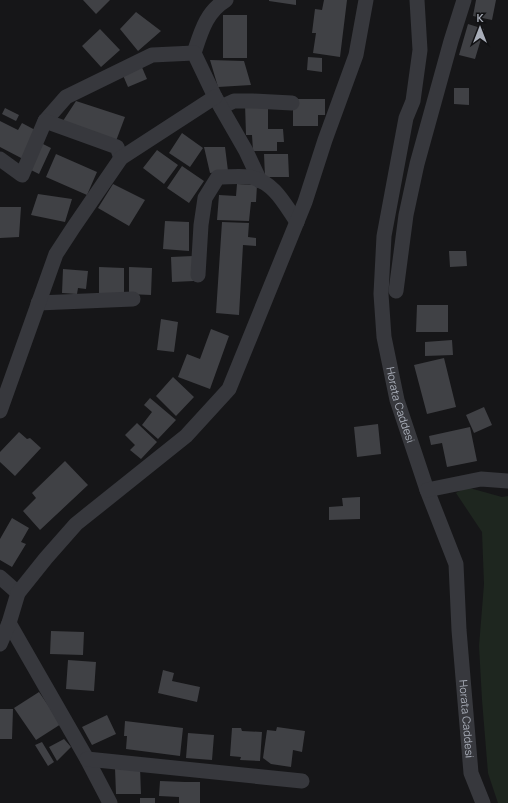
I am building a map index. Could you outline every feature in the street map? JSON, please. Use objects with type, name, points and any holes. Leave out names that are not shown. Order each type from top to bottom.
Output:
[{"type":"street","points":[[226,0],[218,5],[205,22],[194,53],[218,102],[246,151],[260,181]]},
{"type":"street","points":[[0,644],[18,593],[76,524],[186,436],[229,389],[297,222],[356,55],[366,0]]},
{"type":"street","name":"Horata Caddesi","points":[[417,0],[420,50],[413,101],[406,118],[384,236],[381,294],[384,337],[397,400],[427,490],[456,564],[459,630],[471,773],[483,803]]},
{"type":"street","points":[[396,290],[406,215],[417,164],[451,41],[464,0]]},
{"type":"street","points":[[0,159],[22,175],[45,121],[66,97],[152,55],[194,53]]},
{"type":"street","points":[[0,411],[56,254],[121,158],[218,102],[253,101],[292,103]]},
{"type":"street","points":[[45,121],[116,147],[121,158]]},
{"type":"street","points":[[198,275],[201,225],[205,198],[218,177],[249,177],[260,181],[276,191],[297,222]]},
{"type":"street","points":[[38,303],[133,299]]},
{"type":"street","points":[[427,490],[480,480],[508,481]]},
{"type":"street","points":[[0,577],[18,593]]},
{"type":"street","points":[[9,622],[87,759],[110,803]]},
{"type":"street","points":[[87,759],[302,781]]},
{"type":"shaded area","points":[[466,487],[502,497],[508,496],[508,803],[498,803],[488,773],[479,646],[484,584],[482,532],[456,493]]},
{"type":"building","points":[[83,0],[110,0],[96,14]]},
{"type":"building","points":[[296,0],[296,5],[269,1]]},
{"type":"building","points":[[324,0],[347,0],[340,57],[313,53],[316,33],[312,33],[315,9],[322,10]]},
{"type":"building","points":[[476,0],[496,0],[492,20],[473,16]]},
{"type":"building","points":[[136,12],[161,31],[138,51],[120,29]]},
{"type":"building","points":[[223,15],[247,15],[247,58],[223,58]]},
{"type":"building","points":[[468,24],[484,29],[475,59],[459,55]]},
{"type":"building","points":[[100,29],[120,50],[101,67],[82,46]]},
{"type":"building","points":[[308,57],[322,58],[322,72],[307,70]]},
{"type":"building","points":[[210,60],[244,61],[251,85],[218,87]]},
{"type":"building","points":[[141,65],[147,79],[128,87],[122,73]]},
{"type":"building","points":[[454,88],[469,88],[469,105],[454,104]]},
{"type":"building","points":[[293,99],[325,99],[325,115],[318,115],[318,126],[293,126]]},
{"type":"building","points":[[76,101],[125,117],[116,141],[59,127]]},
{"type":"building","points":[[245,104],[268,104],[268,129],[283,129],[284,142],[277,142],[277,151],[253,151],[252,135],[246,135]]},
{"type":"building","points":[[5,108],[19,115],[16,121],[2,114]]},
{"type":"building","points":[[0,121],[18,130],[22,123],[37,131],[23,159],[0,147]]},
{"type":"building","points":[[182,133],[203,148],[190,167],[169,153]]},
{"type":"building","points":[[41,143],[51,148],[39,174],[29,169]]},
{"type":"building","points":[[204,147],[225,147],[228,171],[210,173]]},
{"type":"building","points":[[157,150],[178,165],[164,184],[143,168]]},
{"type":"building","points":[[56,154],[97,172],[87,195],[46,177]]},
{"type":"building","points":[[264,154],[288,154],[289,177],[265,177]]},
{"type":"building","points":[[182,166],[204,181],[189,203],[167,188]]},
{"type":"building","points":[[113,184],[145,200],[129,226],[98,208]]},
{"type":"building","points":[[237,184],[257,185],[256,202],[251,202],[249,221],[217,220],[219,195],[236,196]]},
{"type":"building","points":[[38,194],[72,199],[65,222],[31,215]]},
{"type":"building","points":[[0,207],[21,207],[19,237],[0,238]]},
{"type":"building","points":[[165,221],[189,222],[189,251],[163,249]]},
{"type":"building","points":[[222,222],[249,223],[248,237],[256,238],[256,246],[243,245],[239,315],[216,313]]},
{"type":"building","points":[[449,251],[466,251],[467,266],[450,267]]},
{"type":"building","points":[[193,256],[194,281],[172,282],[171,257]]},
{"type":"building","points":[[99,267],[124,268],[124,293],[99,293]]},
{"type":"building","points":[[129,267],[152,268],[151,295],[129,294]]},
{"type":"building","points":[[63,269],[88,271],[86,289],[78,288],[77,294],[62,293]]},
{"type":"building","points":[[417,305],[448,305],[448,332],[416,332]]},
{"type":"building","points":[[161,319],[178,322],[174,352],[157,350]]},
{"type":"building","points":[[211,329],[229,336],[210,389],[178,377],[187,354],[200,359]]},
{"type":"building","points":[[452,340],[453,355],[425,356],[425,342]]},
{"type":"building","points":[[444,358],[456,407],[427,414],[414,365]]},
{"type":"building","points":[[173,377],[194,397],[176,416],[156,396]]},
{"type":"building","points":[[150,398],[176,420],[158,439],[142,425],[152,412],[144,405]]},
{"type":"building","points":[[484,407],[492,425],[474,433],[466,415]]},
{"type":"building","points":[[137,423],[157,442],[141,459],[130,450],[135,445],[125,435]]},
{"type":"building","points":[[378,424],[381,454],[357,457],[354,427]]},
{"type":"building","points":[[470,427],[477,461],[447,467],[442,443],[431,445],[429,436]]},
{"type":"building","points":[[19,432],[27,439],[30,438],[41,448],[15,476],[0,462],[0,452]]},
{"type":"building","points":[[65,461],[88,485],[40,530],[23,511],[36,498],[32,493]]},
{"type":"building","points":[[360,497],[360,519],[329,520],[329,507],[343,506],[342,498]]},
{"type":"building","points":[[12,518],[29,528],[21,542],[26,544],[12,567],[0,560],[0,539]]},
{"type":"building","points":[[51,631],[84,632],[83,655],[50,654]]},
{"type":"building","points":[[68,660],[96,662],[94,691],[66,689]]},
{"type":"building","points":[[163,670],[174,673],[172,681],[200,687],[197,702],[158,693]]},
{"type":"building","points":[[39,692],[61,724],[36,740],[14,708]]},
{"type":"building","points":[[0,709],[13,709],[12,739],[0,739]]},
{"type":"building","points":[[107,715],[116,734],[92,745],[82,727]]},
{"type":"building","points":[[125,721],[183,728],[180,756],[126,749],[127,736],[124,736]]},
{"type":"building","points":[[277,727],[305,731],[302,752],[293,750],[291,767],[271,764],[263,758],[267,730],[276,731]]},
{"type":"building","points":[[232,728],[241,728],[242,731],[262,732],[260,761],[240,760],[241,757],[230,756]]},
{"type":"building","points":[[188,733],[214,735],[212,760],[186,758]]},
{"type":"building","points":[[64,739],[71,747],[57,761],[49,747]]},
{"type":"building","points":[[42,742],[54,762],[48,766],[35,745]]},
{"type":"building","points":[[140,767],[141,794],[116,794],[115,768]]},
{"type":"building","points":[[160,781],[200,782],[200,803],[179,803],[179,797],[159,796]]},
{"type":"building","points":[[140,798],[155,798],[155,803],[140,803]]}]
